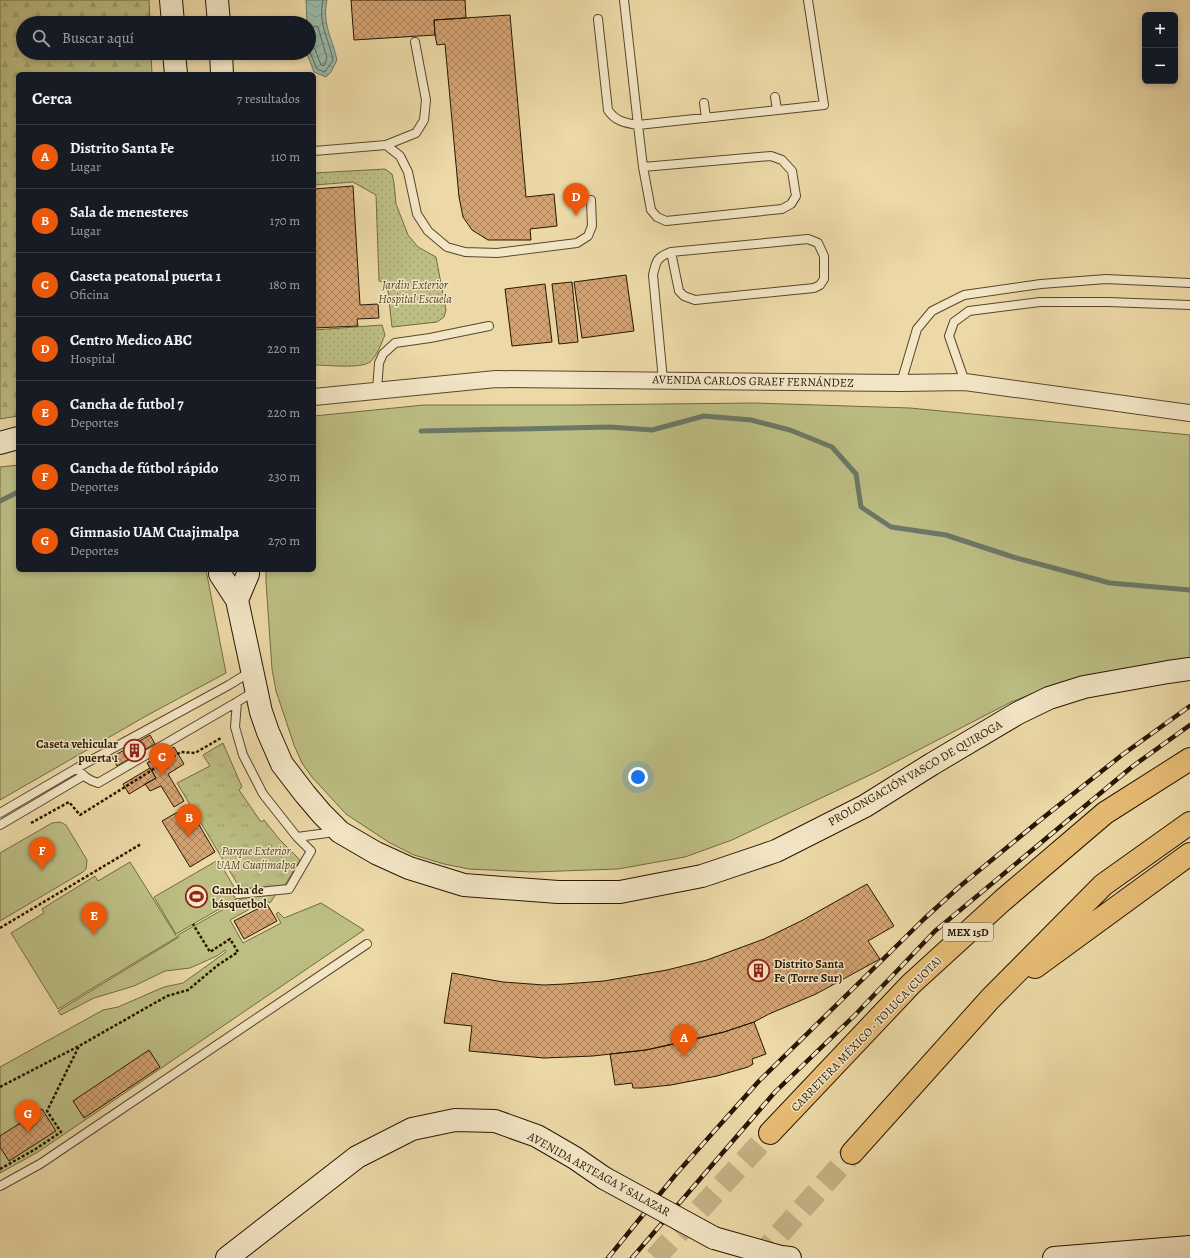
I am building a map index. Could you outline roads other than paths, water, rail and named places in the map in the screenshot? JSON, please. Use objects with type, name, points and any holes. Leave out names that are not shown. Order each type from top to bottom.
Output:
[{"type":"highway","name":"CARRETERA MÉXICO - TOLUCA (CUOTA)","points":[[770,1133],[911,984],[1004,900],[1105,813],[1190,759]]},
{"type":"highway","points":[[852,1153],[990,999],[1103,885],[1190,823]]},
{"type":"highway","points":[[990,999],[1076,939],[1190,854]]},
{"type":"street","points":[[171,0],[172,16]]},
{"type":"street","points":[[217,0],[218,16]]},
{"type":"street","points":[[175,60],[176,72]]},
{"type":"street","points":[[221,60],[222,72]]},
{"type":"street","name":"AVENIDA CARLOS GRAEF FERNÁNDEZ","points":[[316,397],[496,379],[901,383],[965,382],[1190,413]]},
{"type":"street","points":[[0,443],[16,439]]},
{"type":"street","name":"PROLONGACIÓN VASCO DE QUIROGA","points":[[220,572],[237,600],[261,712],[282,764],[305,794],[340,832],[376,853],[409,868],[464,885],[558,892],[620,892],[702,876],[776,852],[864,806],[1011,717],[1049,698],[1084,687],[1190,669]]},
{"type":"street","points":[[237,600],[248,572]]},
{"type":"street","name":"AVENIDA ARTEAGA Y SALAZAR","points":[[227,1258],[357,1157],[412,1129],[456,1120],[494,1121],[537,1136],[575,1158],[604,1178],[714,1238],[784,1258]]},
{"type":"street","points":[[1054,1258],[1116,1255],[1190,1247]]},
{"type":"lane","points":[[624,0],[643,167],[651,210],[657,217],[666,221],[782,209],[791,204],[796,196],[792,171],[782,160],[771,156],[643,167]]},
{"type":"lane","points":[[598,19],[608,110],[612,117],[623,122],[638,125],[824,105],[808,0]]},
{"type":"lane","points":[[316,151],[386,144],[416,133],[424,120],[426,100],[415,42]]},
{"type":"lane","points":[[774,97],[777,110]]},
{"type":"lane","points":[[704,103],[706,118]]},
{"type":"lane","points":[[386,144],[400,156],[408,172],[417,214],[428,231],[447,246],[465,252],[497,253],[577,243],[588,236],[592,226],[592,200]]},
{"type":"lane","points":[[663,380],[653,275],[655,265],[661,255],[671,252],[808,239],[818,243],[824,256],[824,279],[820,285],[814,288],[695,300],[684,296],[679,291],[671,252]]},
{"type":"lane","points":[[901,383],[917,329],[932,311],[964,295],[1041,284],[1106,279],[1190,283]]},
{"type":"lane","points":[[965,382],[949,336],[954,322],[969,311],[1040,302],[1108,302],[1190,305]]},
{"type":"lane","points":[[377,390],[379,363],[383,354],[395,343],[430,338],[489,326]]},
{"type":"lane","points":[[76,768],[83,776],[98,783],[238,702],[254,680]]},
{"type":"lane","points":[[0,813],[76,768],[229,685],[254,680]]},
{"type":"lane","points":[[238,702],[235,727],[243,756],[263,794],[297,837],[311,851],[289,889],[238,894]]},
{"type":"lane","points":[[0,825],[83,776]]},
{"type":"lane","points":[[297,837],[340,832]]},
{"type":"lane","points":[[0,1186],[40,1164],[367,944]]},
{"type":"water","points":[[306,0],[327,0],[326,17],[328,31],[337,60],[331,72],[326,77],[314,72],[309,60],[316,60],[316,16],[307,16]]},
{"type":"waterway","points":[[421,431],[610,427],[652,430],[704,416],[751,420],[790,430],[832,447],[856,474],[861,507],[891,527],[946,535],[1013,557],[1110,583],[1190,590]]},
{"type":"waterway","points":[[0,501],[16,493]]},
{"type":"tunnel","points":[[655,1258],[770,1133]]},
{"type":"tunnel","points":[[758,1258],[852,1153]]},
{"type":"railway","points":[[608,1258],[677,1173],[759,1081],[924,919],[959,887],[1039,821],[1122,755],[1190,706]]},
{"type":"railway","points":[[632,1258],[775,1092],[854,1016],[935,931],[1133,766],[1190,725]]},
{"type":"place","name":"Centro Medico ABC","points":[[576,216]]},
{"type":"place","name":"Caseta vehicular puerta 1","points":[[134,751]]},
{"type":"place","name":"Caseta peatonal puerta 1","points":[[162,776]]},
{"type":"place","name":"Sala de menesteres","points":[[189,837]]},
{"type":"place","name":"Cancha de fútbol rápido","points":[[42,870]]},
{"type":"place","name":"Cancha de básquetbol","points":[[197,897]]},
{"type":"place","name":"Cancha de futbol 7","points":[[94,935]]},
{"type":"place","name":"Distrito Santa Fe (Torre Sur)","points":[[759,971]]},
{"type":"place","name":"Distrito Santa Fe","points":[[684,1057]]},
{"type":"place","name":"Gimnasio UAM Cuajimalpa","points":[[28,1133]]},
{"type":"park label","name":"Jardín Exterior Hospital Escuela","points":[[415,292]]},
{"type":"park label","name":"Parque Exterior UAM Cuajimalpa","points":[[256,858]]}]
